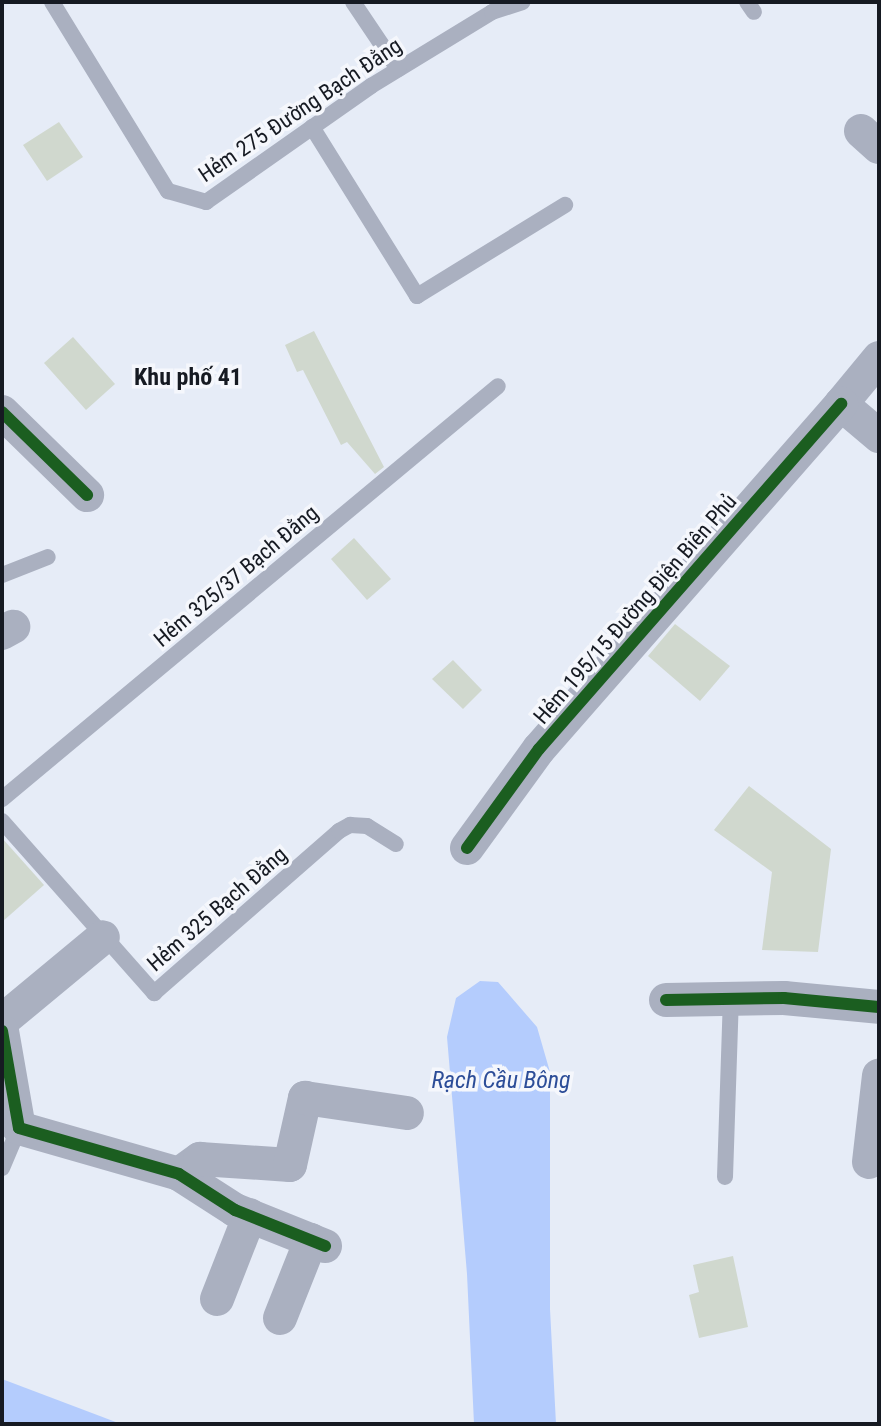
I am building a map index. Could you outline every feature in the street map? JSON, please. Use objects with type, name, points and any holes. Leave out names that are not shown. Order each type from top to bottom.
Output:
[{"type":"street","name":"Hẻm 195/15 Đường Điện Biên Phủ","points":[[467,848],[539,749],[879,358]]},
{"type":"street","points":[[841,404],[879,436]]},
{"type":"street","points":[[2,412],[87,495]]},
{"type":"street","points":[[2,1021],[103,937]]},
{"type":"street","points":[[666,1000],[784,998],[879,1007]]},
{"type":"street","points":[[2,1031],[11,1138],[179,1174],[250,1215],[318,1243],[280,1318]]},
{"type":"street","points":[[869,1162],[879,1076]]},
{"type":"street","points":[[179,1174],[200,1159],[290,1165],[305,1098],[407,1113]]},
{"type":"street","points":[[217,1299],[250,1215]]},
{"type":"lane","name":"Hẻm 275 Đường Bạch Đằng","points":[[52,2],[168,191],[206,202],[398,69],[492,12],[522,2]]},
{"type":"lane","points":[[353,2],[398,69]]},
{"type":"lane","points":[[312,127],[417,296],[565,205]]},
{"type":"lane","name":"Hẻm 325/37 Bạch Đằng","points":[[2,799],[498,386]]},
{"type":"lane","points":[[2,575],[48,557]]},
{"type":"lane","name":"Hẻm 325 Bạch Đằng","points":[[2,821],[154,993],[336,833],[350,825],[367,826],[396,844]]},
{"type":"lane","points":[[725,1177],[731,999]]},
{"type":"lane","points":[[2,1168],[11,1138]]},
{"type":"water","name":"Rạch Cầu Bông","points":[[480,981],[498,982],[537,1027],[550,1072],[550,1309],[556,1424],[474,1424],[467,1274],[447,1037],[456,998]]},
{"type":"water","points":[[2,1379],[121,1424],[2,1424]]},
{"type":"building","points":[[59,122],[83,157],[47,181],[23,145]]},
{"type":"building","points":[[314,331],[384,467],[375,474],[347,442],[341,445],[303,370],[297,372],[285,345]]},
{"type":"building","points":[[73,337],[115,384],[86,410],[44,363]]},
{"type":"building","points":[[354,538],[391,579],[367,600],[331,559]]},
{"type":"building","points":[[675,624],[730,666],[700,701],[648,656]]},
{"type":"building","points":[[453,660],[482,690],[463,709],[432,679]]},
{"type":"building","points":[[749,786],[831,849],[818,952],[762,950],[772,872],[714,830]]},
{"type":"building","points":[[2,838],[44,885],[2,922]]},
{"type":"building","points":[[733,1256],[748,1327],[699,1338],[689,1295],[699,1292],[693,1265]]},
{"type":"cycle path","points":[[467,848],[539,749],[841,404]]},
{"type":"cycle path","points":[[2,412],[87,495]]},
{"type":"cycle path","points":[[666,1000],[784,998],[879,1007]]},
{"type":"cycle path","points":[[2,1031],[19,1128],[179,1174],[235,1210],[325,1246]]},
{"type":"district","name":"Khu phố 41","points":[[188,378]]}]
